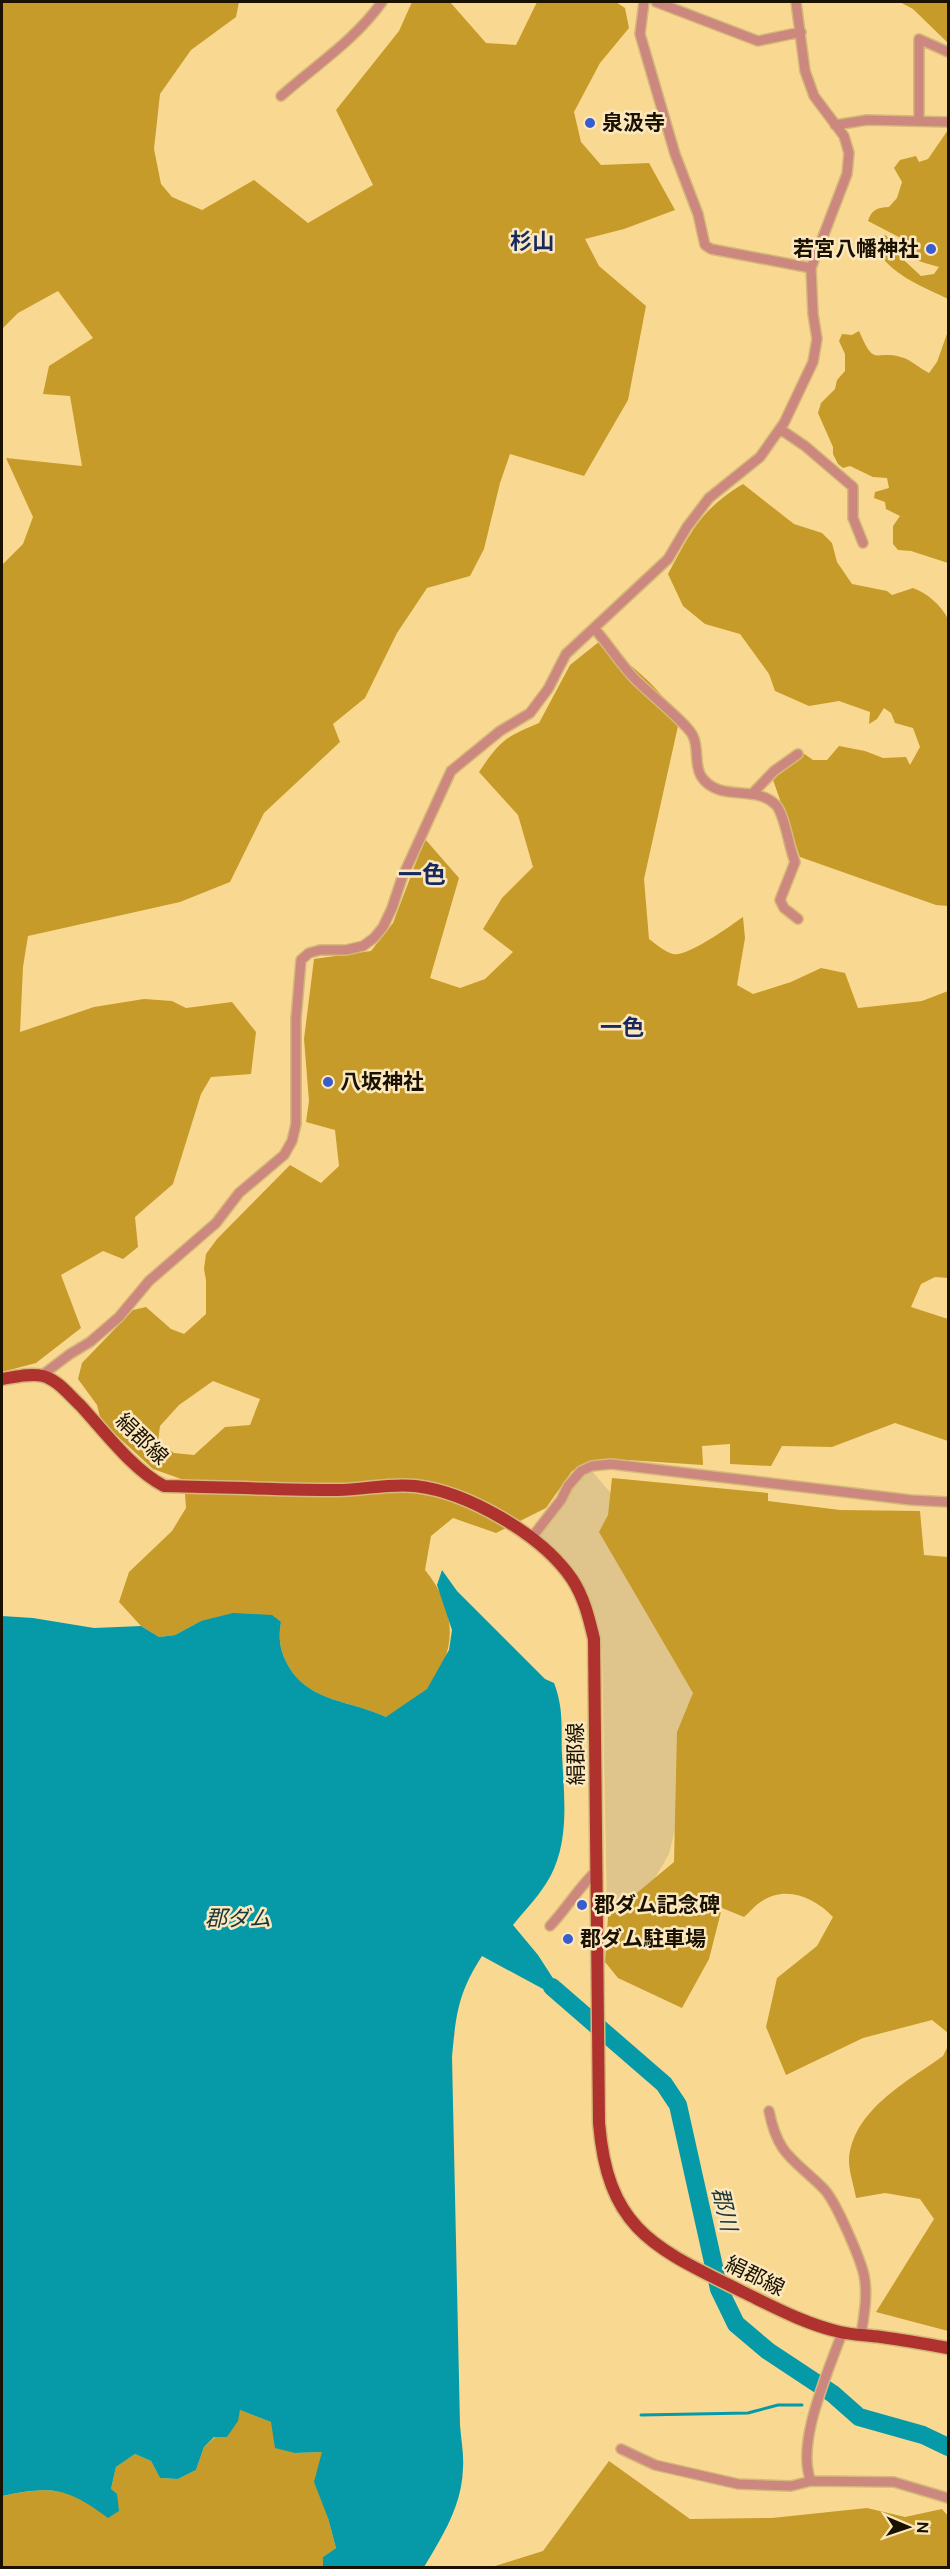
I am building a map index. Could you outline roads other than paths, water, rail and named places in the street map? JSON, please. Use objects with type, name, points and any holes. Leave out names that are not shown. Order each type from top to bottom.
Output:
[{"type":"main road","points":[[2,1379],[41,1376]]},
{"type":"main road","name":"絹郡線","points":[[41,1376],[52,1380],[67,1392],[143,1471],[164,1486],[340,1490],[414,1485],[442,1491],[473,1503],[533,1536],[552,1555],[573,1580],[586,1608],[594,1639],[599,2123],[601,2156],[610,2185],[626,2215],[649,2241],[679,2260],[810,2324],[842,2333],[948,2348]]},
{"type":"street","points":[[281,96],[347,42],[369,20],[382,2]]},
{"type":"street","points":[[644,2],[640,34],[675,154],[698,214],[705,245],[711,249],[811,268]]},
{"type":"street","points":[[656,2],[758,41],[801,32]]},
{"type":"street","points":[[41,1376],[90,1342],[119,1317],[149,1281],[216,1223],[239,1193],[284,1155],[292,1141],[296,1124],[296,1019],[301,960],[309,952],[346,950],[363,946],[374,938],[383,927],[392,908],[415,848],[451,771],[500,731],[530,713],[549,689],[566,654],[668,559],[687,527],[709,498],[760,457],[780,429],[813,362],[817,339],[813,314],[811,268],[847,174],[849,153],[844,136],[814,96],[805,71],[796,2]]},
{"type":"street","points":[[919,121],[919,39],[948,52]]},
{"type":"street","points":[[835,125],[867,120],[948,122]]},
{"type":"street","points":[[780,429],[806,446],[853,487],[853,518],[863,543]]},
{"type":"street","points":[[594,628],[635,680],[694,737],[697,764],[701,776],[709,784],[716,789],[765,798],[776,806],[783,817],[787,842],[795,862],[780,900],[784,908],[798,920]]},
{"type":"street","points":[[752,794],[774,771],[798,754]]},
{"type":"street","points":[[533,1536],[581,1471],[592,1466],[611,1464],[911,1500],[948,1502]]},
{"type":"street","points":[[550,1926],[566,1909],[579,1888],[597,1870]]},
{"type":"street","points":[[769,2111],[774,2136],[796,2165],[825,2189],[834,2202],[854,2250],[864,2275],[865,2305],[861,2335]]},
{"type":"street","points":[[811,2481],[807,2472],[812,2418],[842,2333]]},
{"type":"street","points":[[621,2449],[655,2465],[738,2484],[791,2486],[811,2481],[894,2482],[948,2498]]},
{"type":"water","name":"郡ダム","points":[[442,1570],[457,1591],[545,1679],[554,1683],[557,1692],[561,1719],[564,1802],[561,1848],[546,1884],[513,1925],[538,1955],[569,2003],[482,1956],[468,1981],[460,2004],[452,2057],[460,2425],[463,2463],[462,2482],[450,2520],[424,2567],[323,2567],[323,2557],[336,2548],[328,2518],[314,2482],[322,2452],[295,2453],[275,2448],[271,2422],[240,2410],[238,2421],[227,2437],[214,2437],[204,2447],[196,2470],[178,2479],[160,2478],[151,2461],[135,2454],[116,2467],[111,2489],[117,2494],[119,2511],[108,2518],[81,2500],[58,2492],[46,2490],[2,2496],[2,1616],[33,1618],[94,1628],[141,1626],[159,1637],[175,1635],[201,1621],[233,1613],[272,1615],[281,1622],[282,1650],[289,1667],[298,1679],[320,1694],[386,1717],[427,1689],[449,1650],[452,1630],[437,1585]]},
{"type":"waterway","name":"郡川","points":[[552,1987],[664,2084],[678,2105],[719,2289],[736,2324],[768,2351],[833,2394],[859,2417],[923,2435],[948,2447]]},
{"type":"waterway","points":[[641,2415],[748,2413],[778,2405],[802,2405]]},
{"type":"place","name":"泉汲寺","points":[[590,123]]},
{"type":"place","name":"若宮八幡神社","points":[[931,249]]},
{"type":"place","name":"八坂神社","points":[[328,1082]]},
{"type":"place","name":"郡ダム記念碑","points":[[582,1905]]},
{"type":"place","name":"郡ダム駐車場","points":[[568,1939]]},
{"type":"district","name":"杉山","points":[[532,241]]},
{"type":"district","name":"一色","points":[[422,875]]},
{"type":"district","name":"一色","points":[[622,1027]]}]
